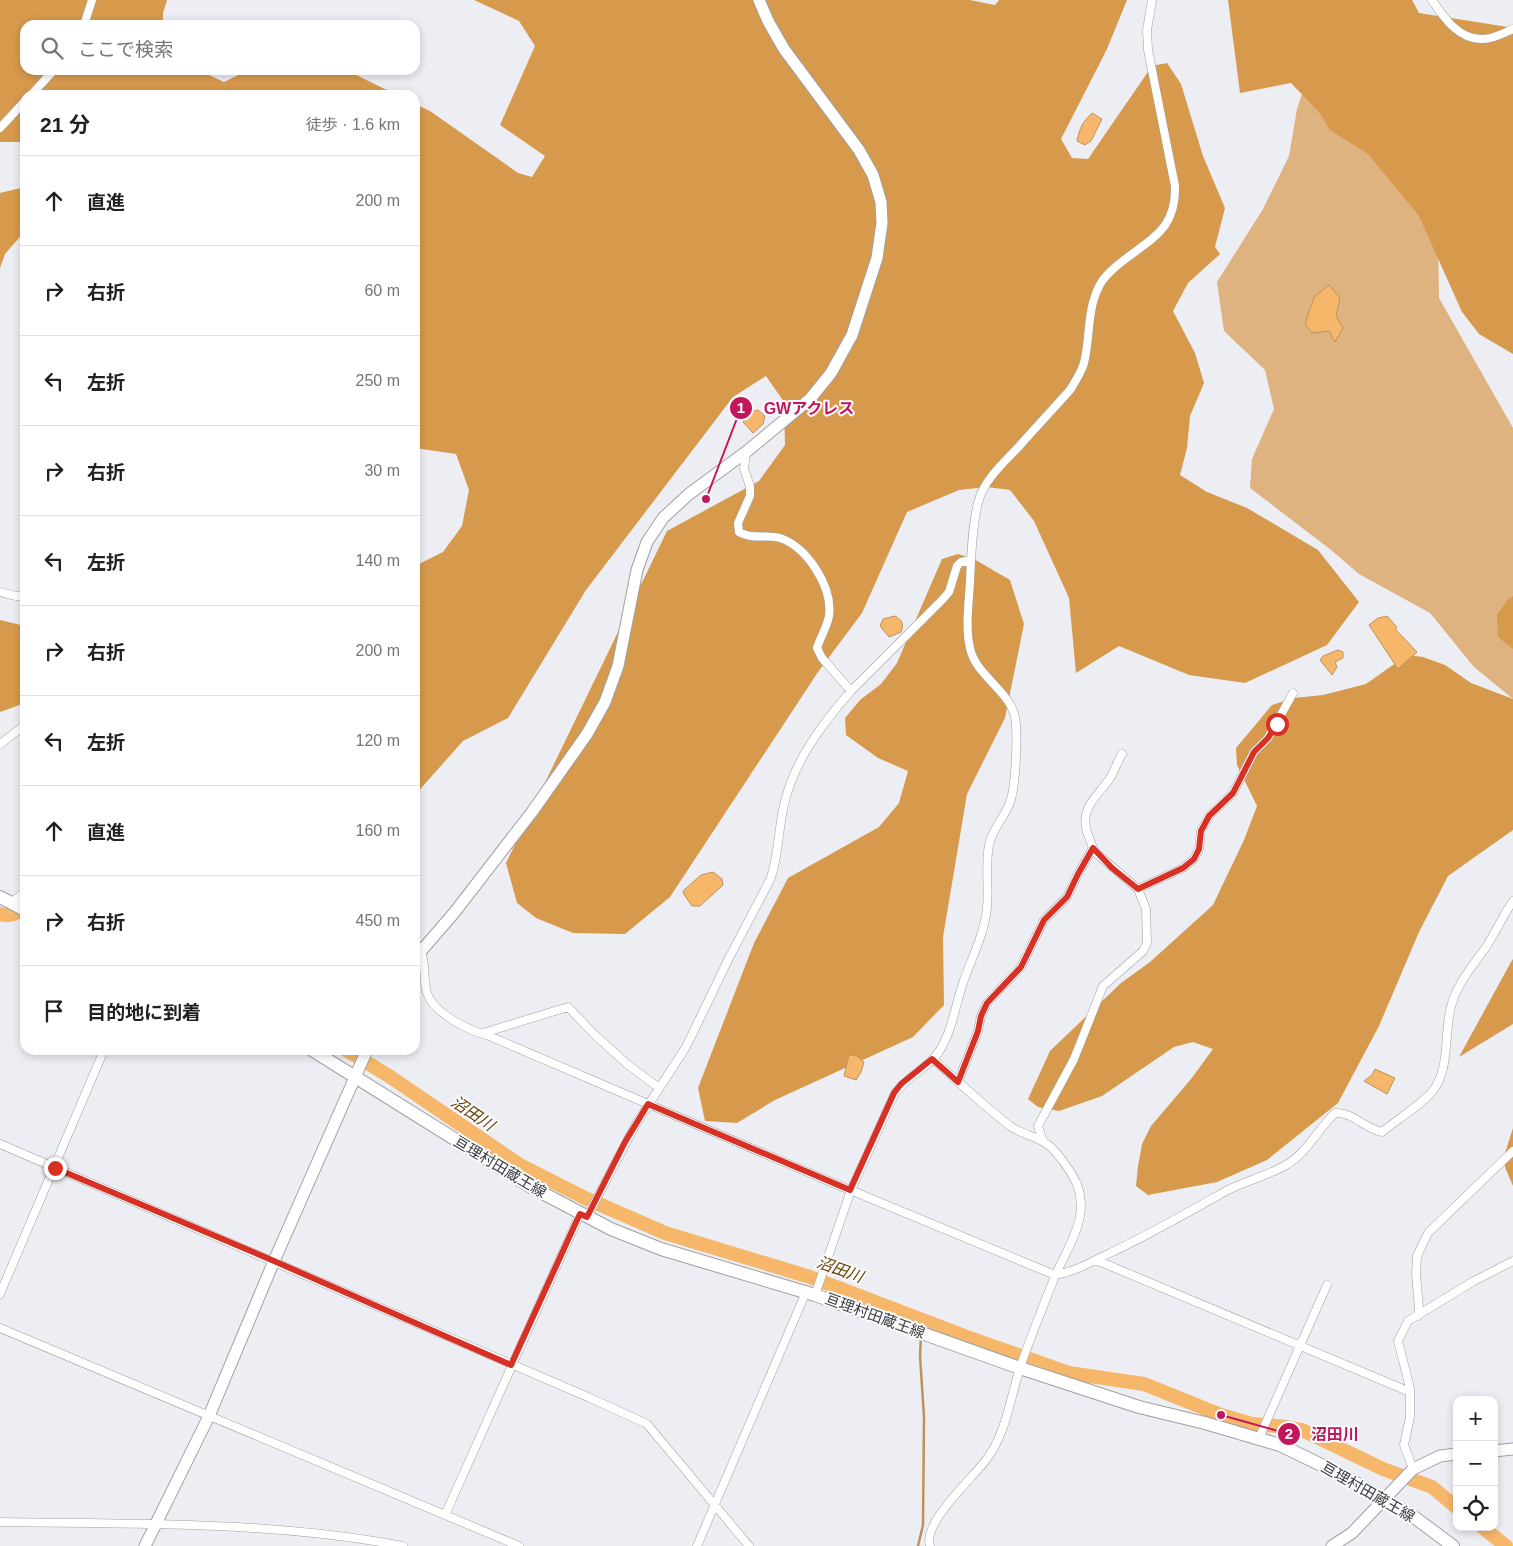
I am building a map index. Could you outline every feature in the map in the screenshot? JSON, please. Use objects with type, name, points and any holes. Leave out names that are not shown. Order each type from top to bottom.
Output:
[{"type":"main road","name":"亘理村田蔵王線","points":[[320,1055],[492,1164],[611,1229],[660,1249],[811,1294],[1020,1368],[1139,1407],[1280,1445],[1344,1476],[1384,1499],[1414,1517],[1453,1546]]},
{"type":"street","points":[[86,20],[92,0]]},
{"type":"street","points":[[420,947],[454,913],[532,812],[587,734],[605,702],[618,666],[637,570],[647,542],[663,518],[689,494],[746,452],[810,399],[831,372],[852,334],[877,258],[882,224],[881,202],[873,175],[860,150],[784,49],[768,21],[759,0]]},
{"type":"street","points":[[697,1546],[714,1504],[811,1294],[850,1190],[894,1093],[901,1084],[938,1052],[947,1034],[963,981],[983,930],[987,908],[986,866],[990,843],[1010,804],[1012,794],[1016,722],[1013,710],[1006,698],[974,660],[970,648],[968,624],[971,560],[978,502],[989,480],[1070,390],[1079,376],[1084,362],[1092,304],[1103,280],[1113,269],[1155,236],[1171,216],[1175,200],[1175,186],[1148,50],[1147,30],[1152,0]]},
{"type":"street","points":[[1432,0],[1442,16],[1455,29],[1472,38],[1484,39],[1497,36],[1513,28]]},
{"type":"street","points":[[36,90],[49,75]]},
{"type":"street","points":[[0,128],[20,106]]},
{"type":"street","points":[[746,452],[744,469],[750,486],[750,496],[738,524],[739,532],[745,536],[778,538],[792,543],[803,552],[819,573],[830,604],[829,618],[817,648],[822,658],[851,690]]},
{"type":"street","points":[[445,1515],[511,1365],[584,1215],[648,1104],[686,1047],[729,958],[770,880],[774,870],[784,806],[790,783],[803,755],[851,690],[949,592],[957,566],[961,562],[971,560]]},
{"type":"street","points":[[0,592],[20,596]]},
{"type":"street","points":[[1138,889],[1183,868],[1194,859],[1199,849],[1201,831],[1209,816],[1233,793],[1254,752],[1268,738],[1293,693]]},
{"type":"street","points":[[0,744],[20,729]]},
{"type":"street","points":[[1043,1142],[1038,1126],[1082,1042],[1103,986],[1142,951],[1147,942],[1146,909],[1138,889],[1112,868],[1093,848],[1085,825],[1085,815],[1095,797],[1111,776],[1122,754]]},
{"type":"street","points":[[958,1082],[987,1003],[1021,967],[1044,920],[1067,897],[1093,848]]},
{"type":"street","points":[[420,962],[428,995],[444,1014],[459,1025],[1055,1275],[1067,1273],[1096,1260],[1198,1208],[1227,1191],[1287,1165],[1310,1144],[1327,1120],[1335,1113],[1347,1115],[1373,1130],[1382,1132],[1425,1098],[1435,1088],[1442,1070],[1449,1016],[1454,996],[1513,900]]},
{"type":"street","points":[[482,1034],[568,1007],[627,1064],[659,1088]]},
{"type":"street","points":[[0,1294],[102,1055]]},
{"type":"street","points":[[145,1546],[209,1416],[274,1261],[365,1055]]},
{"type":"street","points":[[930,1546],[928,1540],[929,1533],[937,1518],[987,1459],[1001,1433],[1020,1368],[1055,1275],[1076,1231],[1080,1218],[1081,1201],[1076,1183],[1047,1144],[1012,1127],[932,1059]]},
{"type":"street","points":[[0,1144],[647,1424],[749,1546]]},
{"type":"street","points":[[1418,1316],[1417,1256],[1428,1233],[1513,1151]]},
{"type":"street","points":[[1096,1260],[1410,1392]]},
{"type":"street","points":[[1413,1469],[1404,1445],[1410,1417],[1410,1392],[1398,1341],[1408,1321],[1474,1281],[1513,1261]]},
{"type":"street","points":[[1259,1438],[1327,1286]]},
{"type":"street","points":[[0,1328],[519,1546]]},
{"type":"street","points":[[1498,1451],[1513,1450]]},
{"type":"street","points":[[1332,1546],[1352,1533],[1413,1469],[1440,1456],[1453,1454]]},
{"type":"street","points":[[0,1522],[248,1526],[368,1539],[403,1546]]},
{"type":"shaded area","points":[[0,0],[167,0],[163,20],[20,20],[20,75],[209,75],[224,82],[239,75],[356,75],[387,90],[20,90],[20,142],[0,142]]},
{"type":"shaded area","points":[[474,0],[970,0],[995,5],[999,0],[1127,0],[1107,49],[1061,139],[1072,158],[1088,159],[1152,66],[1167,63],[1181,84],[1203,156],[1225,208],[1215,247],[1220,254],[1188,283],[1173,311],[1195,353],[1204,383],[1190,416],[1187,448],[1180,475],[1207,492],[1247,508],[1318,550],[1359,602],[1327,645],[1245,683],[1189,675],[1119,646],[1076,673],[1069,598],[1034,521],[1010,490],[987,487],[959,490],[907,512],[862,613],[818,672],[670,897],[625,934],[573,933],[536,918],[517,903],[506,863],[667,531],[759,481],[785,445],[784,402],[766,376],[733,397],[586,590],[508,718],[463,741],[420,789],[420,564],[443,552],[462,526],[469,490],[456,454],[420,449],[420,106],[430,111],[518,173],[532,177],[545,156],[500,125],[535,46],[519,21]]},
{"type":"shaded area","points":[[1228,0],[1412,0],[1419,13],[1508,27],[1513,26],[1513,354],[1479,334],[1462,312],[1419,216],[1368,154],[1330,130],[1319,112],[1291,83],[1240,93]]},
{"type":"shaded area","points":[[1311,67],[1437,164],[1439,298],[1513,428],[1513,699],[1474,667],[1430,613],[1359,574],[1250,488],[1252,459],[1274,409],[1265,370],[1224,331],[1217,282],[1263,209],[1289,156],[1297,109]]},
{"type":"shaded area","points":[[1092,113],[1102,119],[1091,141],[1085,145],[1077,141],[1082,125]]},
{"type":"shaded area","points":[[20,188],[20,237],[5,254],[0,268],[0,193]]},
{"type":"shaded area","points":[[1329,285],[1340,298],[1336,316],[1343,328],[1335,342],[1329,331],[1312,333],[1305,324],[1314,297]]},
{"type":"shaded area","points":[[758,410],[765,416],[763,424],[753,433],[743,422],[745,417]]},
{"type":"shaded area","points":[[958,554],[974,559],[1010,580],[1024,624],[1005,718],[967,794],[943,937],[944,1005],[913,1037],[775,1100],[737,1123],[705,1121],[698,1088],[754,943],[788,878],[879,827],[899,803],[908,771],[878,758],[846,735],[845,718],[860,700],[881,684],[897,663],[942,559]]},
{"type":"shaded area","points":[[1513,596],[1513,649],[1498,637],[1497,615],[1508,599]]},
{"type":"shaded area","points":[[895,616],[900,619],[903,625],[902,629],[901,632],[889,637],[880,626],[883,619]]},
{"type":"shaded area","points":[[1387,616],[1396,626],[1396,630],[1417,652],[1398,669],[1369,625],[1378,618]]},
{"type":"shaded area","points":[[0,620],[20,625],[20,705],[0,712]]},
{"type":"shaded area","points":[[1338,650],[1343,652],[1343,658],[1335,662],[1337,667],[1332,675],[1320,660],[1323,656]]},
{"type":"shaded area","points":[[1407,655],[1423,657],[1445,665],[1471,683],[1513,699],[1513,830],[1448,876],[1419,932],[1379,1026],[1338,1103],[1267,1160],[1217,1182],[1148,1195],[1136,1186],[1142,1144],[1151,1126],[1191,1079],[1213,1049],[1193,1042],[1174,1047],[1102,1096],[1059,1111],[1038,1107],[1028,1099],[1050,1051],[1121,983],[1150,962],[1213,905],[1244,840],[1257,806],[1237,765],[1236,748],[1272,705],[1294,698],[1323,695],[1366,684]]},
{"type":"shaded area","points":[[713,872],[722,879],[723,885],[700,906],[692,906],[683,893],[684,890],[701,875]]},
{"type":"shaded area","points":[[1513,959],[1513,1024],[1459,1057],[1511,962]]},
{"type":"shaded area","points":[[849,1055],[857,1056],[864,1062],[856,1080],[844,1076]]},
{"type":"shaded area","points":[[1375,1069],[1395,1078],[1387,1094],[1364,1081],[1372,1075]]},
{"type":"shaded area","points":[[1513,1128],[1513,1186],[1505,1167],[1505,1153]]},
{"type":"waterway","name":"沼田川","points":[[0,914],[14,914],[20,909]]},
{"type":"waterway","name":"沼田川","points":[[354,1055],[389,1076],[520,1165],[585,1198],[665,1233],[810,1277],[967,1337],[1069,1373],[1144,1384],[1221,1415],[1252,1424],[1302,1430],[1383,1469],[1432,1487],[1453,1505]]},
{"type":"waterway","points":[[921,1328],[922,1319]]},
{"type":"waterway","points":[[918,1546],[923,1525],[924,1417],[920,1356],[921,1336]]},
{"type":"waterway","name":"沼田川","points":[[1487,1531],[1506,1546]]},
{"type":"place","name":"GWアクレス","points":[[706,499]]},
{"type":"place","name":"沼田川","points":[[1221,1415]]},
{"type":"route","points":[[55,1168],[511,1365],[580,1214],[587,1217],[625,1142],[648,1104],[850,1190],[894,1093],[901,1084],[927,1065],[932,1059],[958,1082],[987,1003],[1014,977],[1021,967],[1044,920],[1067,897],[1093,848],[1096,854],[1138,889],[1183,868],[1194,859],[1199,849],[1201,831],[1209,816],[1233,793],[1254,752],[1268,738],[1277,724]]}]
